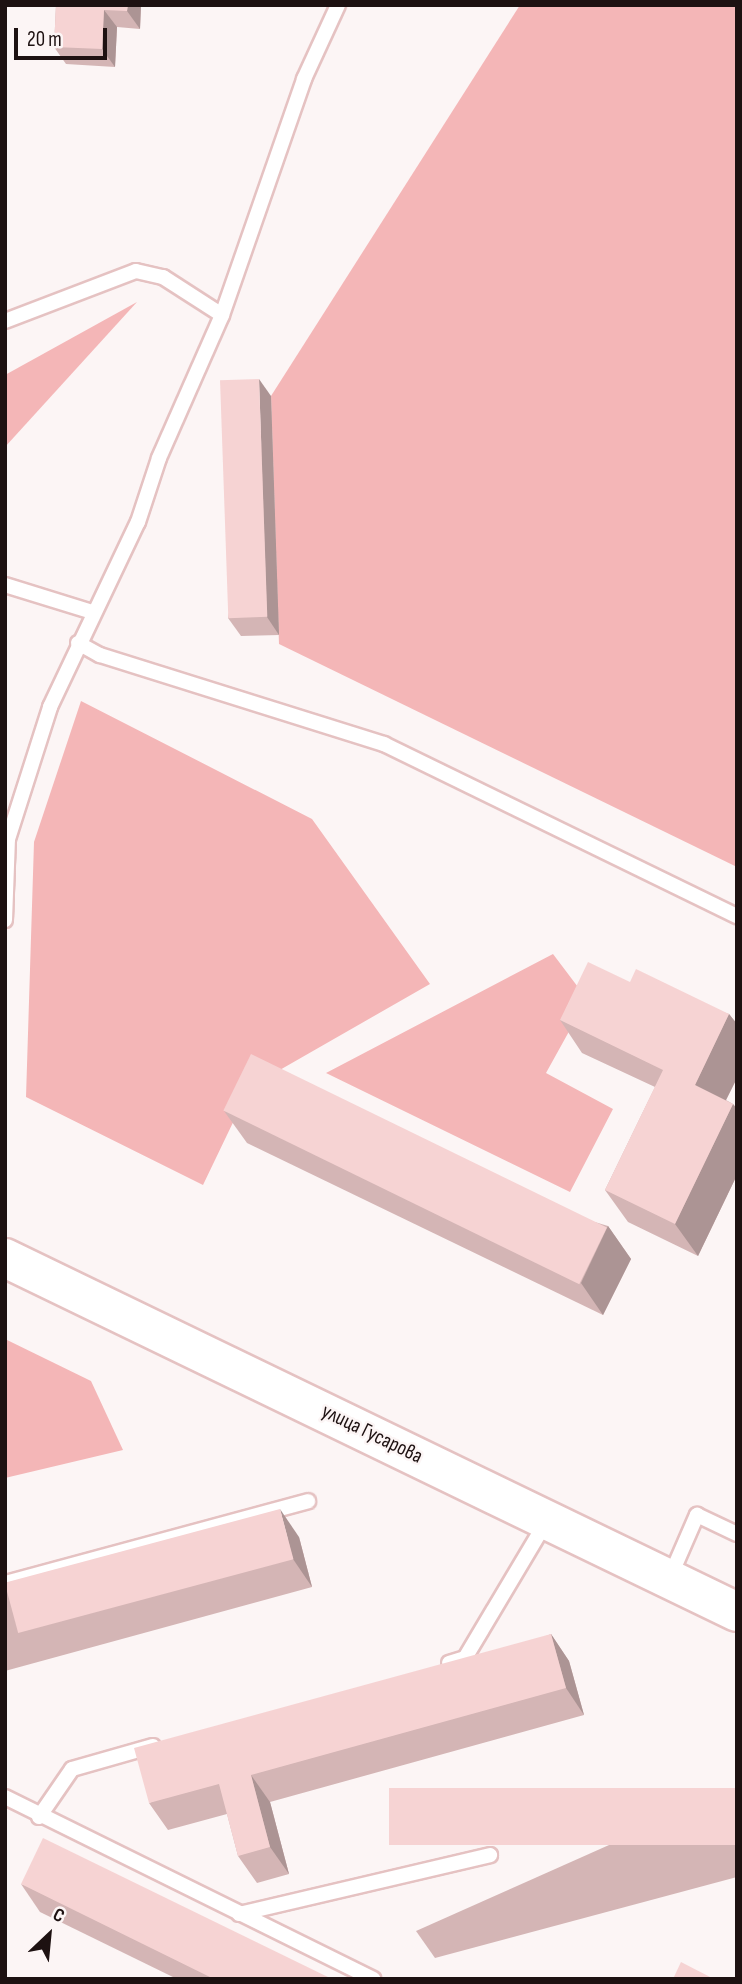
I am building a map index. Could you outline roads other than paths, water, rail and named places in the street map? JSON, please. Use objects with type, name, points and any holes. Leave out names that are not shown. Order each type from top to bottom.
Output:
[{"type":"street","name":"улица Гусарова","points":[[5,1258],[737,1612]]},
{"type":"lane","points":[[5,920],[8,839],[50,707],[92,612],[138,522],[159,458],[222,315],[304,79],[338,5]]},
{"type":"lane","points":[[5,321],[136,271],[163,277],[222,315]]},
{"type":"lane","points":[[5,585],[92,612]]},
{"type":"lane","points":[[78,643],[100,655],[384,744],[737,916]]},
{"type":"lane","points":[[5,1583],[308,1502]]},
{"type":"lane","points":[[670,1579],[697,1515],[737,1534]]},
{"type":"lane","points":[[429,1668],[465,1658],[547,1518]]},
{"type":"lane","points":[[39,1817],[72,1769],[165,1743]]},
{"type":"lane","points":[[5,1797],[39,1817],[374,1979]]},
{"type":"lane","points":[[239,1914],[508,1851]]}]
